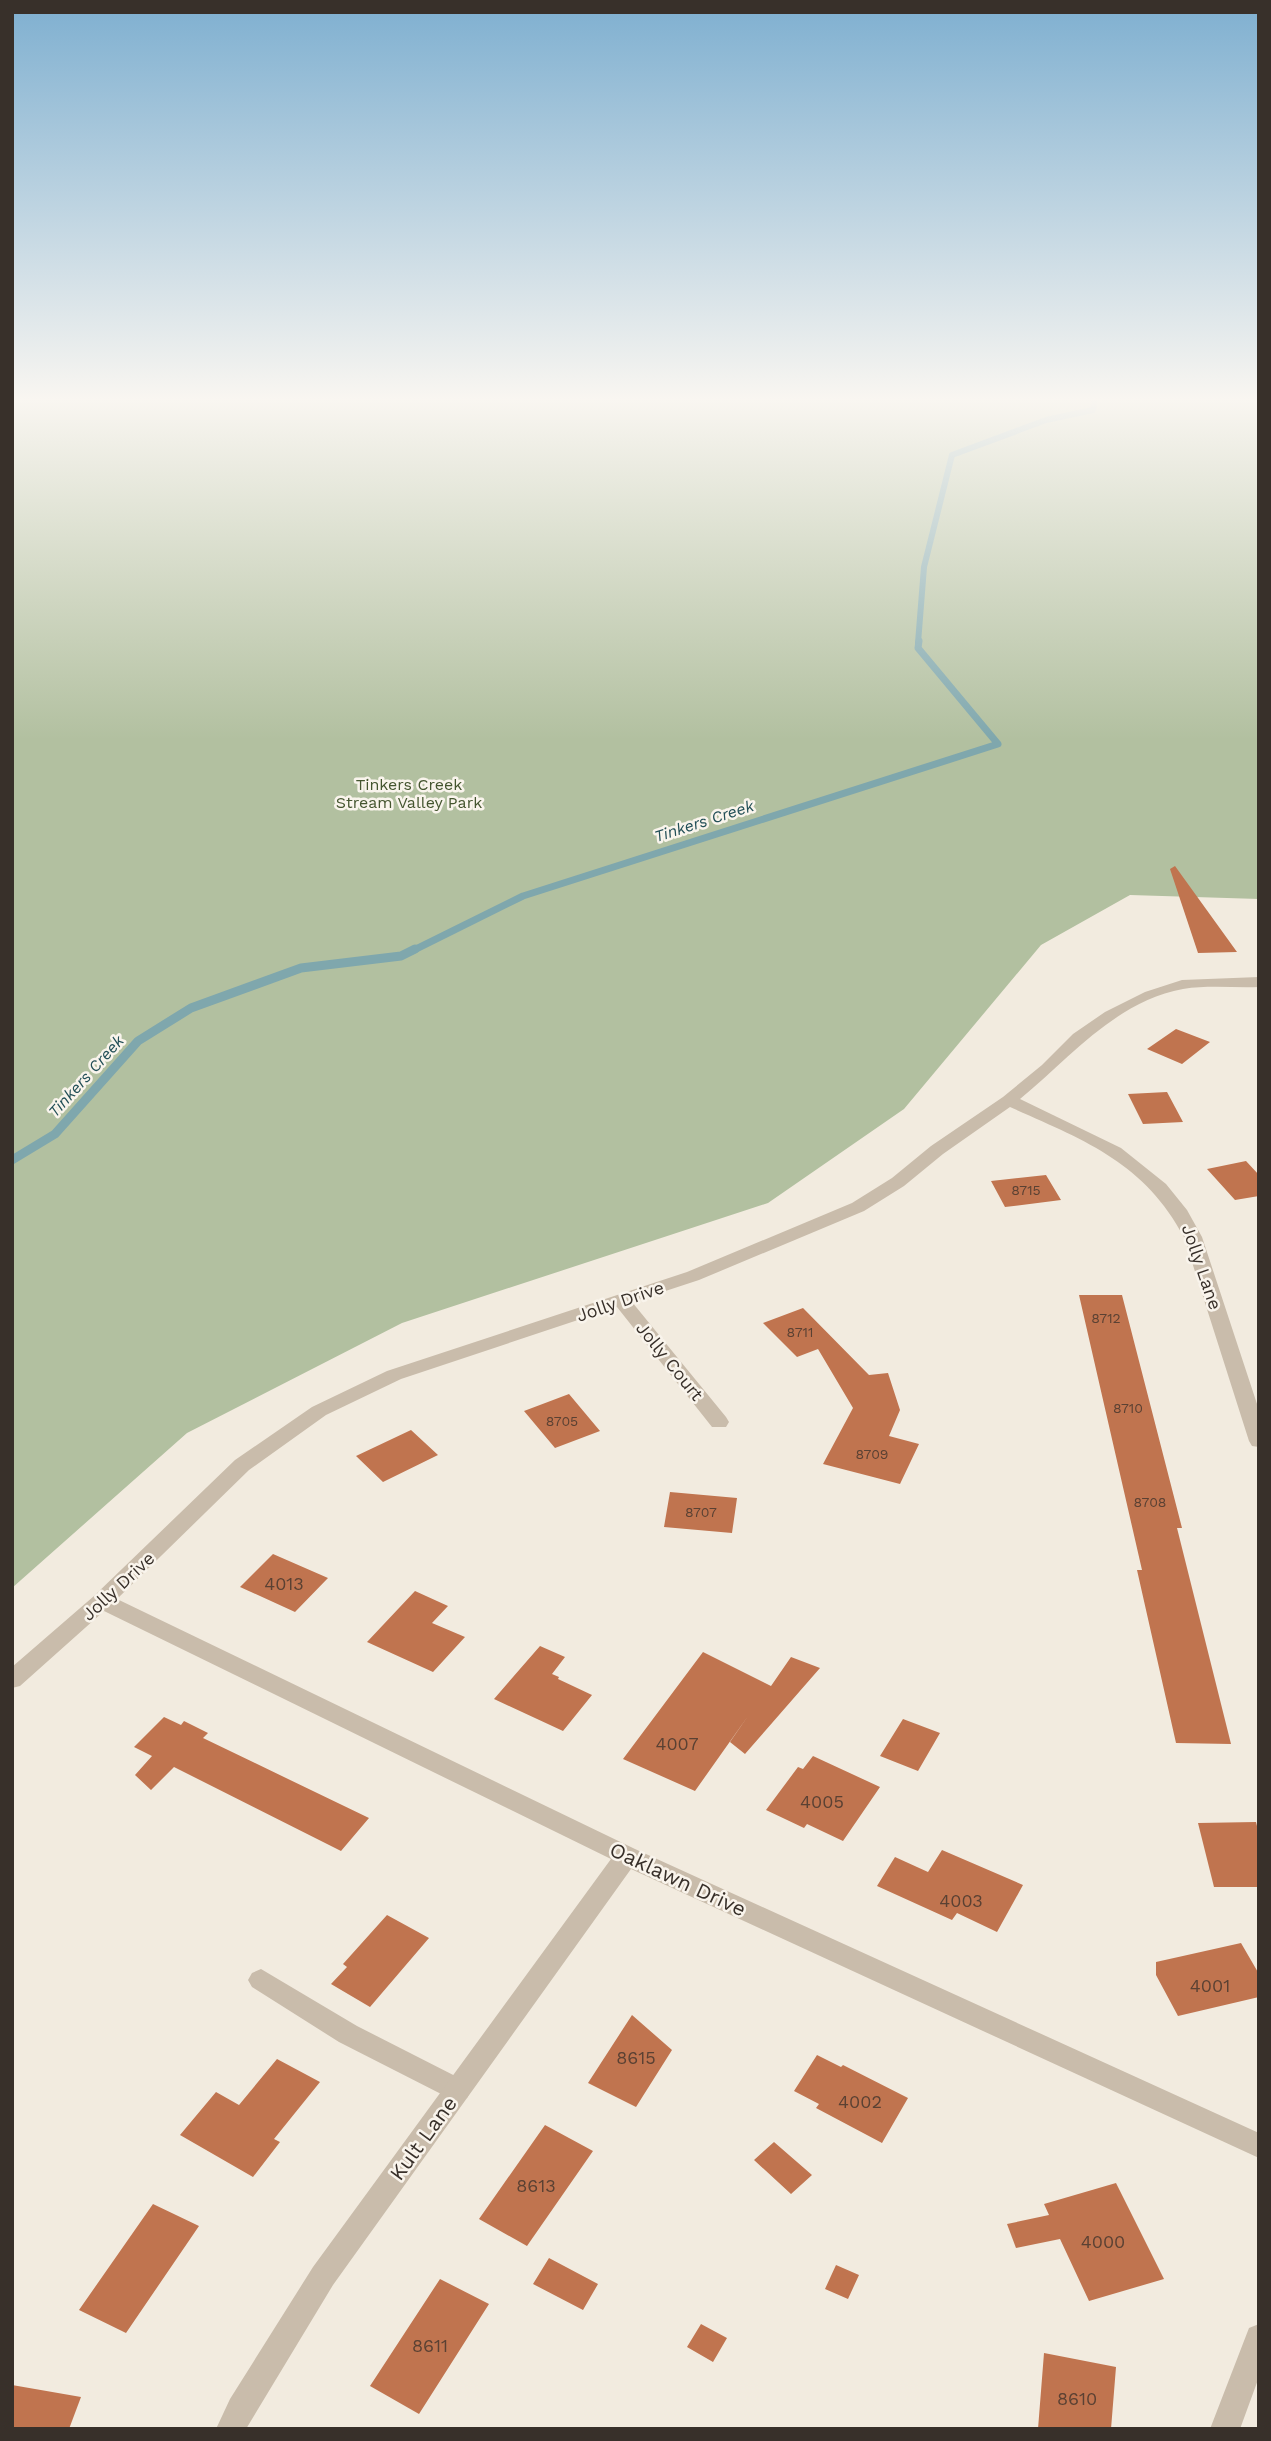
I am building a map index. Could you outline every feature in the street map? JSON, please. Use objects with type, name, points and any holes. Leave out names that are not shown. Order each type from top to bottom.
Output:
[{"type":"street","name":"Jolly Drive","points":[[12,1680],[102,1601],[242,1465],[318,1411],[394,1376],[693,1276],[858,1207],[898,1182],[937,1150],[1009,1100],[1048,1068],[1079,1037],[1110,1014],[1150,995],[1182,985],[1259,982]]},
{"type":"street","name":"Jolly Lane","points":[[1009,1100],[1093,1137],[1167,1191],[1183,1214],[1193,1237],[1259,1441]]},
{"type":"street","name":"Jolly Court","points":[[621,1301],[719,1422]]},
{"type":"street","name":"Oaklawn Drive","points":[[102,1601],[627,1856],[1259,2146]]},
{"type":"street","name":"Kult Lane","points":[[231,2429],[240,2409],[323,2276],[627,1856]]},
{"type":"street","points":[[261,1980],[348,2034],[458,2090]]},
{"type":"street","points":[[1225,2429],[1259,2338]]},
{"type":"green space","name":"Tinkers Creek Stream Valley Park","points":[[12,512],[1259,512],[1259,899],[1130,895],[1041,945],[904,1109],[768,1203],[402,1323],[187,1433],[12,1588]]},
{"type":"building","points":[[1175,866],[1237,952],[1198,953],[1170,869]]},
{"type":"building","points":[[1176,1029],[1210,1042],[1182,1064],[1147,1049]]},
{"type":"building","points":[[1167,1092],[1183,1122],[1143,1124],[1128,1094]]},
{"type":"building","points":[[1246,1161],[1259,1175],[1259,1196],[1235,1200],[1207,1169]]},
{"type":"building","points":[[1046,1175],[1061,1200],[1005,1207],[991,1181]]},
{"type":"building","points":[[1079,1295],[1122,1295],[1182,1528],[1177,1528],[1231,1744],[1176,1743],[1137,1570],[1142,1570]]},
{"type":"building","points":[[803,1308],[869,1375],[888,1373],[900,1410],[889,1436],[919,1444],[900,1484],[823,1464],[853,1408],[818,1349],[797,1357],[763,1323]]},
{"type":"building","points":[[569,1394],[600,1431],[555,1448],[524,1411]]},
{"type":"building","points":[[411,1430],[438,1455],[383,1482],[356,1456]]},
{"type":"building","points":[[670,1492],[737,1498],[732,1533],[664,1527]]},
{"type":"building","points":[[273,1554],[328,1578],[295,1612],[240,1587]]},
{"type":"building","points":[[415,1591],[448,1606],[432,1623],[465,1637],[433,1672],[367,1642]]},
{"type":"building","points":[[540,1646],[565,1657],[552,1674],[592,1695],[563,1731],[494,1699]]},
{"type":"building","points":[[703,1652],[771,1686],[791,1657],[820,1668],[745,1754],[730,1742],[748,1716],[695,1791],[623,1759]]},
{"type":"building","points":[[164,1717],[181,1725],[184,1721],[208,1733],[203,1738],[369,1818],[341,1851],[174,1767],[151,1790],[135,1775],[152,1756],[134,1747]]},
{"type":"building","points":[[903,1719],[940,1733],[918,1771],[880,1756]]},
{"type":"building","points":[[813,1756],[880,1787],[843,1841],[807,1824],[804,1828],[766,1810],[798,1767],[803,1769]]},
{"type":"building","points":[[1256,1822],[1259,1834],[1259,1887],[1214,1887],[1198,1823]]},
{"type":"building","points":[[942,1850],[1023,1885],[997,1932],[957,1913],[952,1920],[877,1886],[895,1857],[928,1872]]},
{"type":"building","points":[[387,1915],[429,1938],[370,2007],[331,1984],[347,1967],[343,1964]]},
{"type":"building","points":[[1241,1943],[1259,1974],[1259,1997],[1178,2016],[1156,1975],[1156,1962]]},
{"type":"building","points":[[632,2015],[672,2050],[636,2107],[588,2083]]},
{"type":"building","points":[[817,2055],[908,2098],[882,2143],[816,2108],[819,2104],[794,2091]]},
{"type":"building","points":[[277,2059],[320,2082],[274,2139],[280,2142],[253,2177],[180,2135],[216,2092],[239,2105]]},
{"type":"building","points":[[545,2125],[593,2151],[527,2246],[479,2219]]},
{"type":"building","points":[[774,2142],[812,2175],[791,2194],[754,2160]]},
{"type":"building","points":[[1116,2183],[1164,2279],[1089,2301],[1060,2239],[1016,2248],[1007,2224],[1049,2215],[1044,2204]]},
{"type":"building","points":[[153,2204],[199,2226],[126,2333],[79,2310]]},
{"type":"building","points":[[549,2258],[598,2284],[583,2310],[533,2284]]},
{"type":"building","points":[[836,2265],[859,2275],[848,2299],[825,2289]]},
{"type":"building","points":[[440,2279],[489,2304],[419,2414],[370,2386]]},
{"type":"building","points":[[701,2324],[727,2338],[713,2362],[687,2347]]},
{"type":"building","points":[[1044,2353],[1116,2367],[1111,2429],[1038,2429]]},
{"type":"building","points":[[12,2385],[81,2397],[69,2429],[12,2429]]},
{"type":"waterway","name":"Tinkers Creek","points":[[918,643],[924,567],[938,512]]},
{"type":"waterway","name":"Tinkers Creek","points":[[412,951],[523,896],[998,744],[918,648],[919,641]]},
{"type":"waterway","name":"Tinkers Creek","points":[[12,1160],[55,1134],[138,1041],[191,1008],[301,968],[401,956],[415,949]]}]
